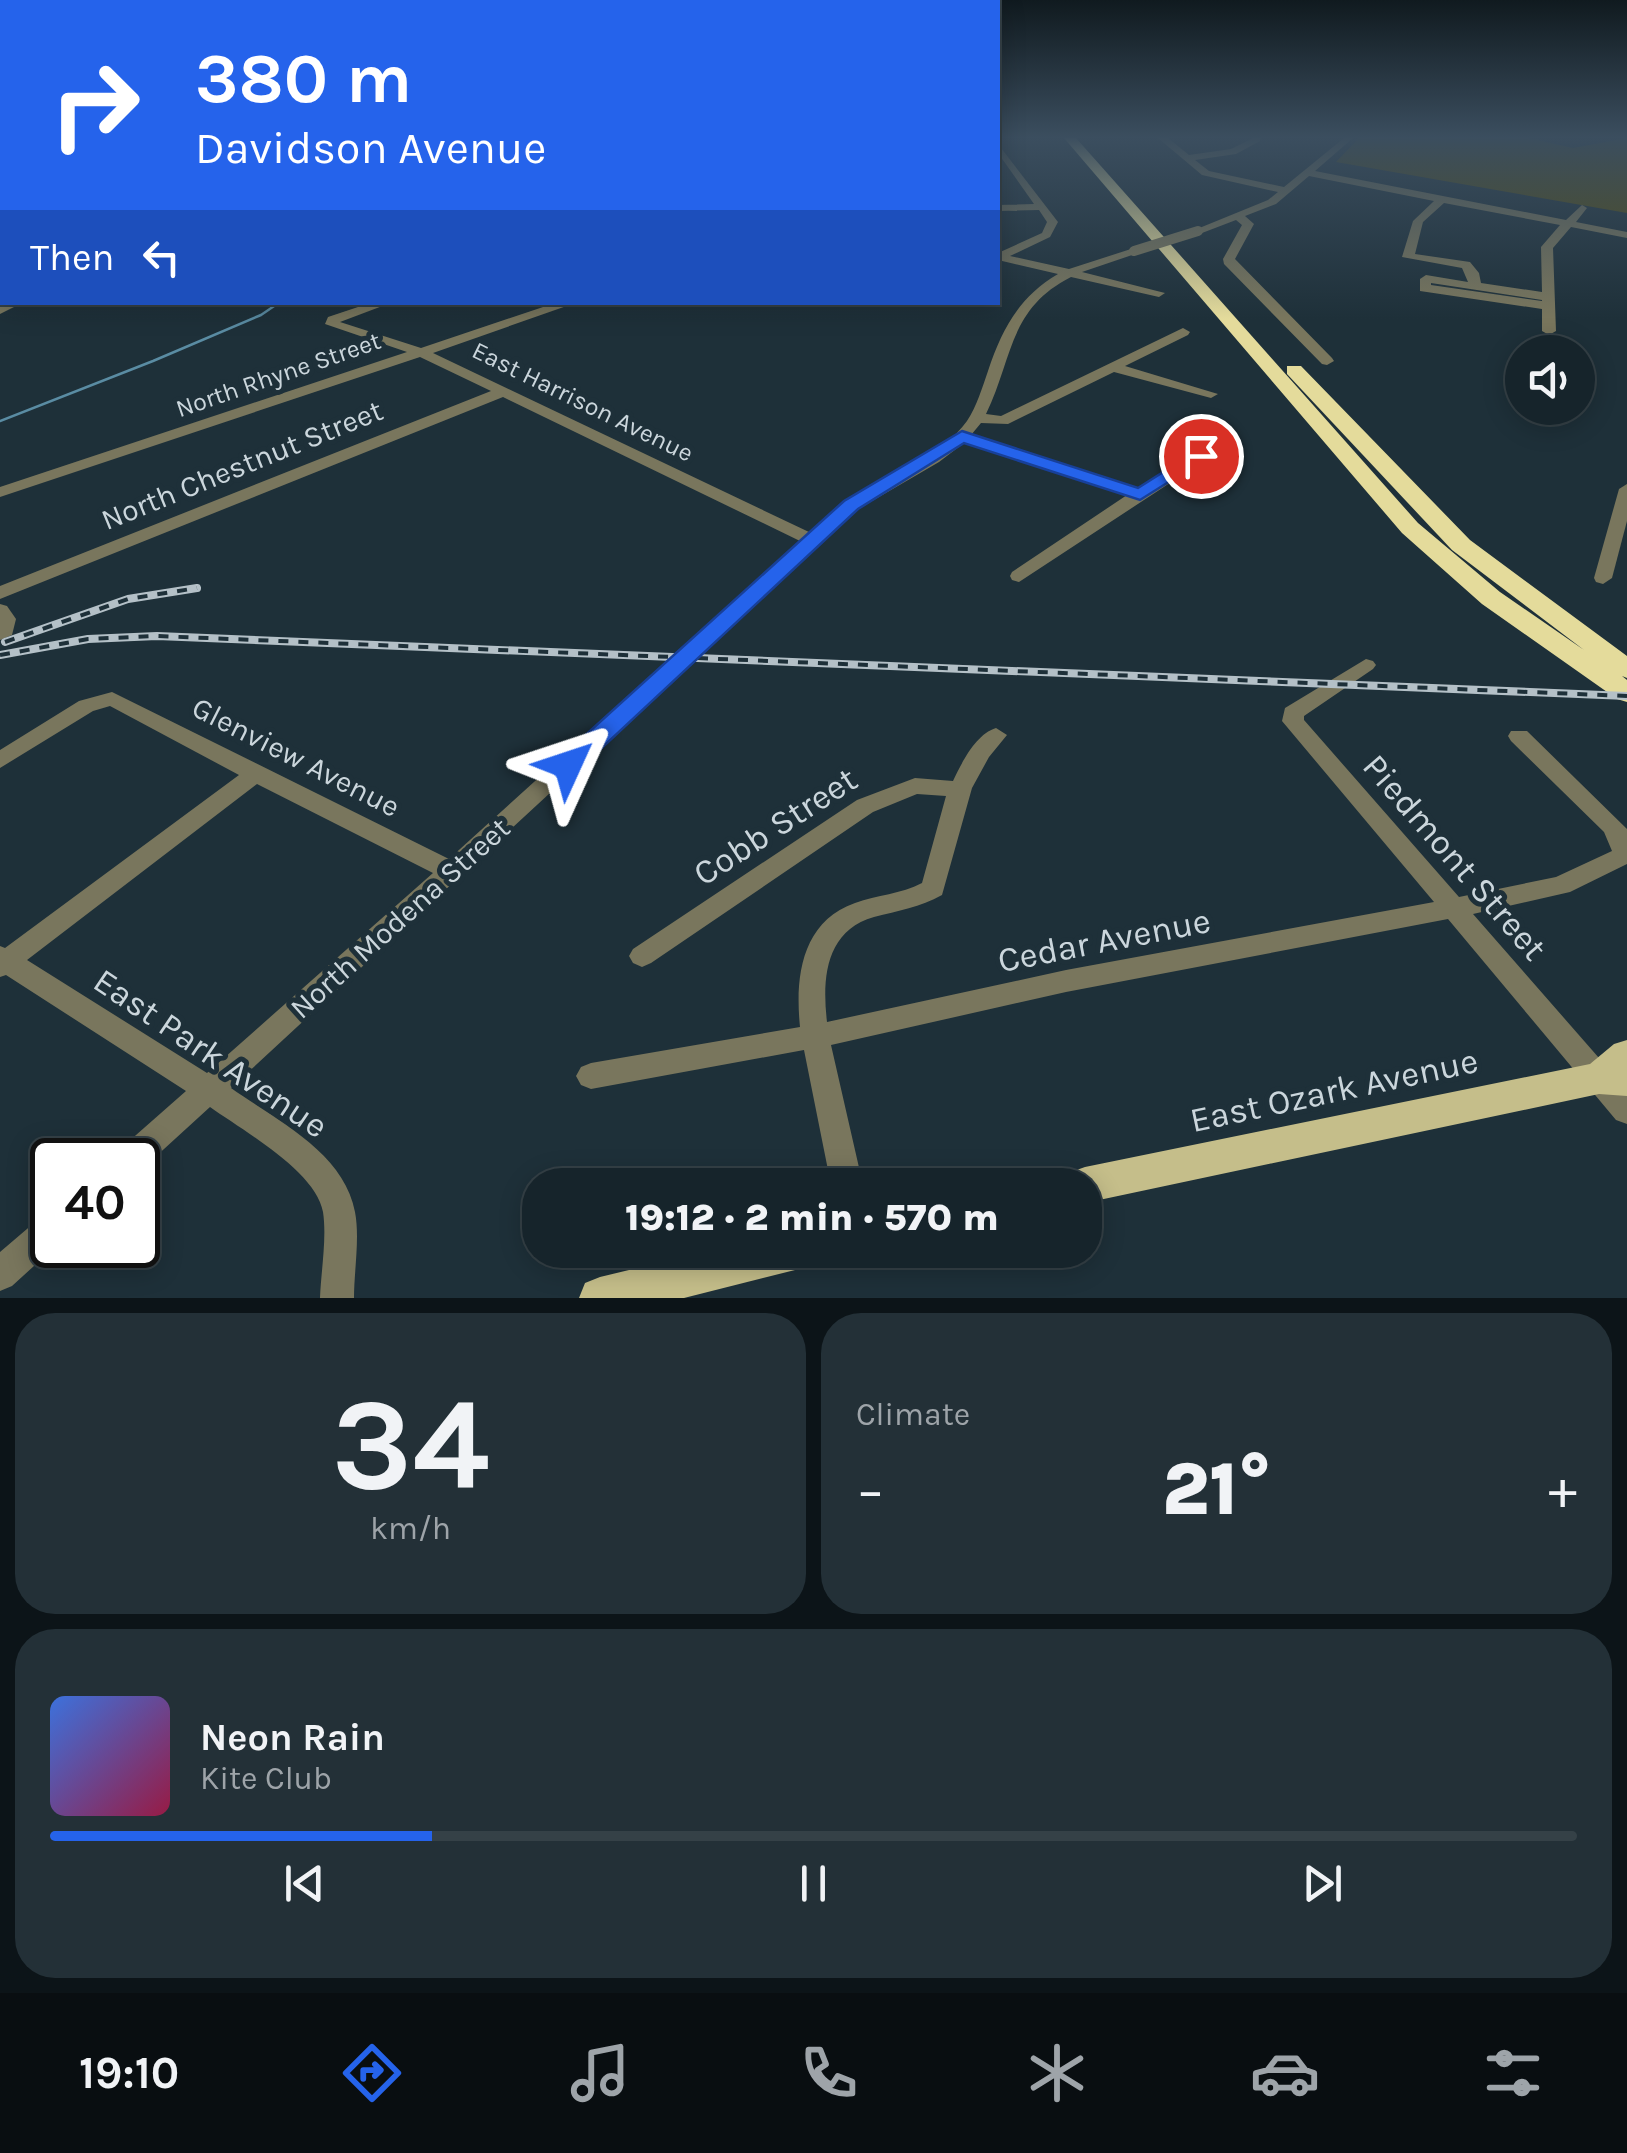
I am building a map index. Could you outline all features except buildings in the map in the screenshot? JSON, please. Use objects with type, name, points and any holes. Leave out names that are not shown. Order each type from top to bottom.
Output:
[{"type":"highway","points":[[1123,199],[1410,528],[1491,598],[1627,693]]},
{"type":"highway","points":[[1141,199],[1438,524],[1510,586],[1627,669]]},
{"type":"highway","points":[[1510,586],[1627,656]]},
{"type":"main road","name":"East Ozark Avenue","points":[[1102,1181],[1618,1071]]},
{"type":"main road","points":[[600,1298],[722,1268]]},
{"type":"street","points":[[1000,256],[1052,229],[1053,222],[1036,199]]},
{"type":"street","name":"North Modena Street","points":[[155,1138],[812,540],[870,492],[962,437],[977,418],[1015,315],[1028,300],[1067,273],[1240,218],[1275,199]]},
{"type":"street","points":[[1474,286],[1473,273],[1466,265],[1408,257],[1418,221],[1442,199],[1627,234]]},
{"type":"street","points":[[1000,208],[1042,207]]},
{"type":"street","points":[[1549,331],[1547,246],[1582,208]]},
{"type":"street","points":[[1240,218],[1248,224],[1230,264],[1327,360]]},
{"type":"street","points":[[1000,257],[1159,294]]},
{"type":"street","points":[[1426,278],[1548,301],[1424,288],[1426,278]]},
{"type":"street","name":"East Harrison Avenue","points":[[379,305],[333,320],[332,324],[422,352],[812,540]]},
{"type":"street","name":"North Rhyne Street","points":[[0,492],[563,305]]},
{"type":"street","points":[[977,418],[1003,422],[1183,332]]},
{"type":"street","points":[[1117,368],[1212,394]]},
{"type":"street","name":"North Chestnut Street","points":[[0,593],[505,391]]},
{"type":"street","points":[[1019,576],[1232,436]]},
{"type":"street","points":[[962,437],[1140,494]]},
{"type":"street","points":[[1603,578],[1627,489]]},
{"type":"street","points":[[0,610],[6,620],[2,633]]},
{"type":"street","name":"Piedmont Street","points":[[1366,665],[1294,713],[1293,721],[1451,909],[1618,1071],[1627,1111]]},
{"type":"street","name":"Glenview Avenue","points":[[0,760],[86,706],[112,699],[403,844],[450,872]]},
{"type":"street","points":[[844,1168],[811,986],[815,960],[823,941],[840,922],[862,911],[918,899],[933,888],[956,789],[974,758],[996,735]]},
{"type":"street","points":[[1519,736],[1612,826],[1623,842],[1625,856]]},
{"type":"street","points":[[2,962],[258,773]]},
{"type":"street","name":"Cobb Street","points":[[642,956],[866,806],[915,786],[956,789]]},
{"type":"street","name":"Cedar Avenue","points":[[591,1076],[818,1036],[1066,981],[1451,909],[1561,885],[1625,856]]},
{"type":"street","name":"East Park Avenue","points":[[2,962],[210,1090],[292,1147],[329,1186],[339,1212],[338,1298]]},
{"type":"street","points":[[0,1274],[30,1247]]},
{"type":"shaded area","points":[[1545,199],[1627,199],[1627,213]]},
{"type":"waterway","points":[[0,421],[153,361],[261,315],[276,305]]},
{"type":"railway","points":[[5,642],[128,599],[197,588]]},
{"type":"railway","points":[[0,655],[88,639],[157,636],[1627,696]]},
{"type":"route","points":[[568,765],[851,505],[962,437],[1140,494],[1201,456]]}]
